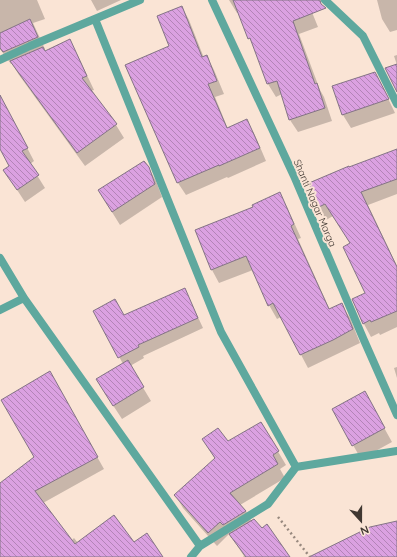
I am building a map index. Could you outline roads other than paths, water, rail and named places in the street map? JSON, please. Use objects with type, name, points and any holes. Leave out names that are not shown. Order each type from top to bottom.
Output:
[{"type":"street","points":[[0,60],[140,0]]},
{"type":"street","name":"Shanti Nagar Marga","points":[[212,0],[294,176],[397,415]]},
{"type":"street","points":[[325,0],[363,36],[397,104]]},
{"type":"street","points":[[95,20],[220,332],[296,467]]},
{"type":"street","points":[[0,258],[24,298],[200,546]]},
{"type":"street","points":[[0,310],[24,298]]},
{"type":"street","points":[[192,557],[200,546],[268,504],[296,467],[397,451]]}]
